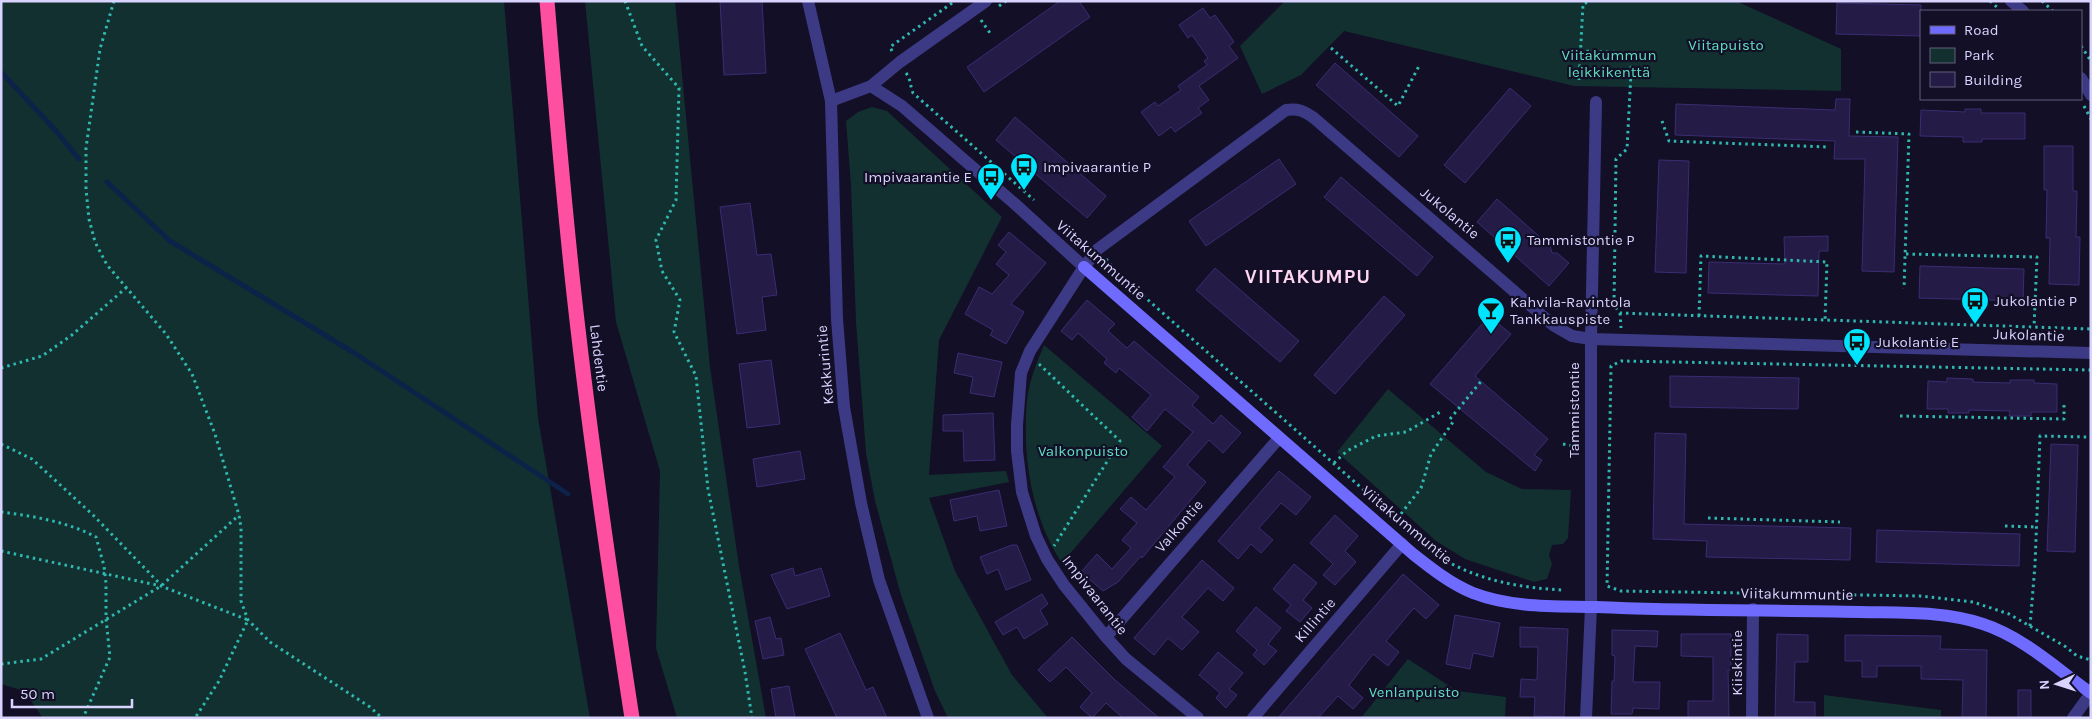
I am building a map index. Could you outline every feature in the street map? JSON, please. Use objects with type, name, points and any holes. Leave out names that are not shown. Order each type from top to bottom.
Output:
[{"type":"highway","name":"Lahdentie","points":[[547,1],[562,185],[578,329],[632,718]]},
{"type":"street","name":"Kekkurintie","points":[[808,1],[831,101],[837,319],[844,407],[861,503],[879,580],[928,718]]},
{"type":"street","points":[[831,101],[871,86],[900,62],[986,1]]},
{"type":"street","points":[[2012,1],[2022,10]]},
{"type":"street","points":[[2082,80],[2091,95]]},
{"type":"street","name":"Viitakummuntie","points":[[871,86],[902,106],[1279,438],[1402,544],[1449,581],[1474,593],[1523,605],[1925,614],[1967,619],[1985,624],[2026,646],[2091,693]]},
{"type":"street","name":"Tammistontie","points":[[1586,718],[1591,607],[1591,339],[1596,102]]},
{"type":"street","name":"Jukolantie","points":[[1084,267],[1098,249],[1273,118],[1286,110],[1296,108],[1305,111],[1314,118],[1553,325],[1572,336],[1591,339],[2091,353]]},
{"type":"street","name":"Impivaarantie","points":[[1084,267],[1030,351],[1022,373],[1018,401],[1017,451],[1022,492],[1036,536],[1064,585],[1126,659],[1198,718]]},
{"type":"street","name":"Valkontie","points":[[1106,637],[1279,438]]},
{"type":"street","name":"Killintie","points":[[1253,718],[1402,544]]},
{"type":"street","name":"Kiiskintie","points":[[1752,718],[1753,609]]},
{"type":"street","points":[[2073,718],[2091,693]]},
{"type":"path","points":[[114,1],[100,49],[86,148],[86,189],[89,219],[95,242],[107,264],[166,334],[192,374],[215,434],[239,515],[241,528],[241,601],[248,620],[219,680],[195,718]]},
{"type":"path","points":[[625,1],[642,46],[680,88],[676,200],[656,240],[662,271],[680,300],[674,332],[696,376],[708,489],[745,672],[752,718]]},
{"type":"path","points":[[894,54],[890,48],[955,1]]},
{"type":"path","points":[[1579,80],[1583,4],[1590,1]]},
{"type":"path","points":[[1990,1],[2001,10]]},
{"type":"path","points":[[2042,1],[2051,10]]},
{"type":"path","points":[[981,19],[992,36]]},
{"type":"path","points":[[1331,48],[1398,106],[1419,66]]},
{"type":"path","points":[[2082,48],[2091,61]]},
{"type":"path","points":[[1580,52],[1632,53],[1627,149],[1616,159],[1614,305],[1620,313],[2091,329]]},
{"type":"path","points":[[906,72],[910,77],[909,85],[913,93],[1037,203]]},
{"type":"path","points":[[1662,121],[1669,141],[1828,147]]},
{"type":"path","points":[[1856,132],[1909,134],[1904,289]]},
{"type":"path","points":[[1070,233],[1076,239]]},
{"type":"path","points":[[1906,254],[2037,257],[2034,327]]},
{"type":"path","points":[[1699,316],[1701,256],[1827,262],[1825,320]]},
{"type":"path","points":[[1116,271],[1403,524]]},
{"type":"path","points":[[1,368],[42,356],[72,335],[127,287]]},
{"type":"path","points":[[1030,351],[1041,367],[1120,441],[1047,558]]},
{"type":"path","points":[[1607,586],[1610,366],[1621,361],[2091,370]]},
{"type":"path","points":[[1397,519],[1420,488],[1431,454],[1451,420],[1483,379]]},
{"type":"path","points":[[1900,416],[2064,419],[2064,405]]},
{"type":"path","points":[[1334,463],[1347,451],[1376,436],[1406,432],[1442,411]]},
{"type":"path","points":[[2030,626],[2037,527],[2040,436],[2089,437]]},
{"type":"path","points":[[1,444],[32,459],[93,515],[161,586]]},
{"type":"path","points":[[1562,444],[1578,447]]},
{"type":"path","points":[[1,512],[79,528],[96,537],[105,573],[106,619],[110,657],[83,718]]},
{"type":"path","points":[[1,664],[41,659],[161,586],[239,515]]},
{"type":"path","points":[[1708,518],[1840,522]]},
{"type":"path","points":[[2005,526],[2037,527]]},
{"type":"path","points":[[1,551],[161,586],[248,620],[270,642],[370,707],[382,718]]},
{"type":"path","points":[[1446,560],[1482,577],[1507,584],[1563,590]]},
{"type":"green space","points":[[1,1],[504,1],[538,418],[590,718],[43,718],[24,691],[1,684]]},
{"type":"green space","points":[[585,1],[675,1],[710,367],[739,566],[766,718],[677,718],[656,648],[660,471],[616,322]]},
{"type":"green space","name":"Viitapuisto","points":[[1285,1],[1736,1],[1841,49],[1841,91],[1574,86],[1344,31],[1301,75],[1262,94],[1240,46]]},
{"type":"green space","points":[[872,107],[887,111],[1002,217],[939,340],[929,475],[1006,471],[1009,482],[929,498],[955,571],[1012,675],[1048,718],[948,718],[935,691],[901,595],[875,501],[866,453],[856,322],[851,185],[846,121],[858,112]]},
{"type":"green space","name":"Valkonpuisto","points":[[1044,345],[1162,446],[1062,563],[1051,545],[1036,506],[1031,485],[1026,442],[1028,393],[1031,379]]},
{"type":"green space","points":[[1388,389],[1486,472],[1522,489],[1571,490],[1568,538],[1563,544],[1552,545],[1549,555],[1552,564],[1547,579],[1534,582],[1465,559],[1436,541],[1337,452]]},
{"type":"green space","name":"Venlanpuisto","points":[[1408,659],[1457,691],[1506,697],[1505,718],[1361,718]]},
{"type":"green space","points":[[1824,695],[1941,710],[1941,718],[1824,718]]},
{"type":"building","points":[[720,1],[762,1],[766,73],[724,75]]},
{"type":"building","points":[[1060,1],[1079,1],[1090,17],[984,92],[967,67]]},
{"type":"building","points":[[1837,3],[1921,5],[1920,36],[1836,34]]},
{"type":"building","points":[[1203,8],[1210,18],[1215,15],[1228,33],[1234,42],[1229,46],[1238,58],[1199,86],[1209,100],[1198,108],[1202,113],[1175,132],[1171,127],[1159,136],[1141,112],[1155,102],[1158,106],[1181,90],[1178,86],[1207,65],[1204,61],[1208,58],[1192,35],[1188,38],[1179,25]]},
{"type":"building","points":[[1335,63],[1418,136],[1399,157],[1316,85]]},
{"type":"building","points":[[1510,88],[1531,106],[1465,183],[1444,165]]},
{"type":"building","points":[[1836,99],[1850,99],[1849,136],[1898,137],[1894,272],[1862,271],[1865,159],[1834,159],[1835,141],[1675,135],[1676,104],[1835,110]]},
{"type":"building","points":[[1965,109],[1981,109],[1981,113],[2025,113],[2025,139],[1982,139],[1982,142],[1963,142],[1963,137],[1920,136],[1921,110],[1965,112]]},
{"type":"building","points":[[1015,117],[1106,196],[1087,218],[996,140]]},
{"type":"building","points":[[2044,146],[2073,146],[2073,191],[2077,191],[2076,237],[2080,237],[2079,285],[2049,284],[2050,238],[2046,238],[2047,190],[2044,190]]},
{"type":"building","points":[[1279,159],[1296,184],[1206,246],[1189,221]]},
{"type":"building","points":[[1659,160],[1689,161],[1686,273],[1655,272]]},
{"type":"building","points":[[1341,177],[1433,257],[1417,276],[1324,197]]},
{"type":"building","points":[[1497,199],[1550,246],[1552,253],[1557,253],[1569,263],[1549,286],[1477,222]]},
{"type":"building","points":[[750,203],[757,255],[771,254],[777,295],[762,297],[766,330],[737,334],[720,207]]},
{"type":"building","points":[[1009,232],[1046,263],[1011,304],[1024,312],[1006,344],[990,335],[993,330],[965,314],[979,287],[992,294],[1009,275],[996,264],[1006,252],[998,245]]},
{"type":"building","points":[[1828,236],[1828,251],[1819,251],[1818,296],[1708,293],[1709,262],[1785,264],[1784,237]]},
{"type":"building","points":[[1920,266],[2024,269],[2023,301],[1919,298]]},
{"type":"building","points":[[1215,268],[1299,341],[1280,362],[1196,290]]},
{"type":"building","points":[[1384,296],[1405,315],[1335,394],[1314,375]]},
{"type":"building","points":[[1087,300],[1115,324],[1108,331],[1127,348],[1134,341],[1199,397],[1192,405],[1213,424],[1221,415],[1241,433],[1223,453],[1209,440],[1187,465],[1206,482],[1142,558],[1141,556],[1118,582],[1103,591],[1081,572],[1097,554],[1112,569],[1131,548],[1122,540],[1137,523],[1120,509],[1131,497],[1146,510],[1175,477],[1163,467],[1193,432],[1165,409],[1147,431],[1132,417],[1151,395],[1119,368],[1116,373],[1104,363],[1107,359],[1078,333],[1072,340],[1061,331]]},
{"type":"building","points":[[1489,316],[1511,334],[1475,376],[1548,439],[1534,455],[1542,460],[1535,471],[1430,384]]},
{"type":"building","points":[[958,353],[1002,362],[994,397],[970,393],[973,377],[954,373]]},
{"type":"building","points":[[771,360],[780,424],[747,428],[739,364]]},
{"type":"building","points":[[1670,376],[1799,378],[1798,409],[1670,407]]},
{"type":"building","points":[[1947,378],[1973,379],[1973,382],[2010,383],[2010,380],[2034,380],[2034,383],[2057,384],[2057,412],[2031,412],[2031,416],[2009,416],[2010,411],[1969,410],[1969,413],[1948,413],[1948,409],[1927,409],[1928,381],[1947,382]]},
{"type":"building","points":[[993,413],[995,460],[964,461],[963,431],[943,431],[943,415]]},
{"type":"building","points":[[1655,433],[1686,434],[1684,524],[1851,528],[1850,560],[1706,557],[1707,541],[1653,539]]},
{"type":"building","points":[[2051,444],[2078,445],[2075,552],[2047,551]]},
{"type":"building","points":[[800,451],[805,479],[757,487],[753,459]]},
{"type":"building","points":[[1279,471],[1311,497],[1296,515],[1281,503],[1259,528],[1273,540],[1261,553],[1251,544],[1238,559],[1218,541]]},
{"type":"building","points":[[999,490],[1007,526],[980,531],[977,516],[954,521],[950,500]]},
{"type":"building","points":[[1335,515],[1358,536],[1345,551],[1356,562],[1335,585],[1323,575],[1333,564],[1310,543]]},
{"type":"building","points":[[1877,530],[2020,534],[2019,566],[1876,562]]},
{"type":"building","points":[[1012,545],[1017,545],[1031,580],[1006,590],[998,569],[987,574],[980,557]]},
{"type":"building","points":[[1202,560],[1234,588],[1223,601],[1208,588],[1182,617],[1199,632],[1182,650],[1168,638],[1154,655],[1134,638]]},
{"type":"building","points":[[1294,564],[1317,583],[1303,600],[1312,608],[1300,622],[1286,611],[1291,605],[1273,589]]},
{"type":"building","points":[[793,568],[795,576],[821,568],[830,596],[787,609],[771,575]]},
{"type":"building","points":[[1403,574],[1439,605],[1426,619],[1414,608],[1386,641],[1399,652],[1388,666],[1373,654],[1349,685],[1363,698],[1353,709],[1338,696],[1318,718],[1278,718]]},
{"type":"building","points":[[1042,594],[1048,604],[1040,610],[1048,624],[1024,639],[1017,627],[1003,635],[995,622]]},
{"type":"building","points":[[1256,607],[1281,628],[1268,644],[1277,651],[1264,665],[1253,655],[1257,650],[1236,631]]},
{"type":"building","points":[[1455,615],[1500,623],[1493,657],[1473,653],[1470,669],[1446,664]]},
{"type":"building","points":[[770,617],[776,639],[781,638],[784,655],[763,659],[755,621]]},
{"type":"building","points":[[1520,627],[1568,629],[1564,717],[1534,716],[1535,697],[1520,697],[1521,679],[1537,680],[1538,647],[1520,647]]},
{"type":"building","points":[[1612,630],[1658,631],[1657,647],[1635,646],[1633,682],[1660,682],[1659,709],[1633,708],[1632,714],[1611,714],[1615,656],[1612,655]]},
{"type":"building","points":[[840,633],[866,690],[873,687],[887,718],[837,718],[805,649]]},
{"type":"building","points":[[1681,634],[1731,634],[1731,670],[1728,670],[1729,718],[1688,718],[1688,701],[1713,701],[1713,657],[1681,656]]},
{"type":"building","points":[[1777,634],[1808,635],[1808,662],[1795,662],[1794,702],[1815,702],[1815,718],[1775,718]]},
{"type":"building","points":[[1845,635],[1941,636],[1940,649],[1987,650],[1986,718],[1962,718],[1963,680],[1921,679],[1921,666],[1877,666],[1877,677],[1862,677],[1862,661],[1845,661]]},
{"type":"building","points":[[1072,637],[1114,679],[1159,718],[1123,718],[1106,703],[1092,718],[1080,707],[1092,693],[1066,667],[1050,682],[1038,670]]},
{"type":"building","points":[[1218,652],[1243,673],[1229,689],[1237,695],[1226,708],[1216,698],[1220,693],[1199,675]]},
{"type":"building","points":[[789,686],[795,718],[776,718],[771,689]]},
{"type":"building","points":[[2018,690],[2031,690],[2031,718],[2018,718]]},
{"type":"waterway","points":[[1,72],[57,132],[79,159]]},
{"type":"waterway","points":[[107,182],[170,241],[356,354],[568,494]]},
{"type":"place","name":"Impivaarantie P","points":[[1024,191]]},
{"type":"place","name":"Impivaarantie E","points":[[991,201]]},
{"type":"place","name":"Tammistontie P","points":[[1508,264]]},
{"type":"place","name":"Jukolantie P","points":[[1975,325]]},
{"type":"place","name":"Kahvila-Ravintola Tankkauspiste","points":[[1491,335]]},
{"type":"place","name":"Jukolantie E","points":[[1857,366]]},
{"type":"district","name":"VIITAKUMPU","points":[[1308,276]]},
{"type":"park label","name":"Viitakummun leikkikenttä","points":[[1609,64]]}]
